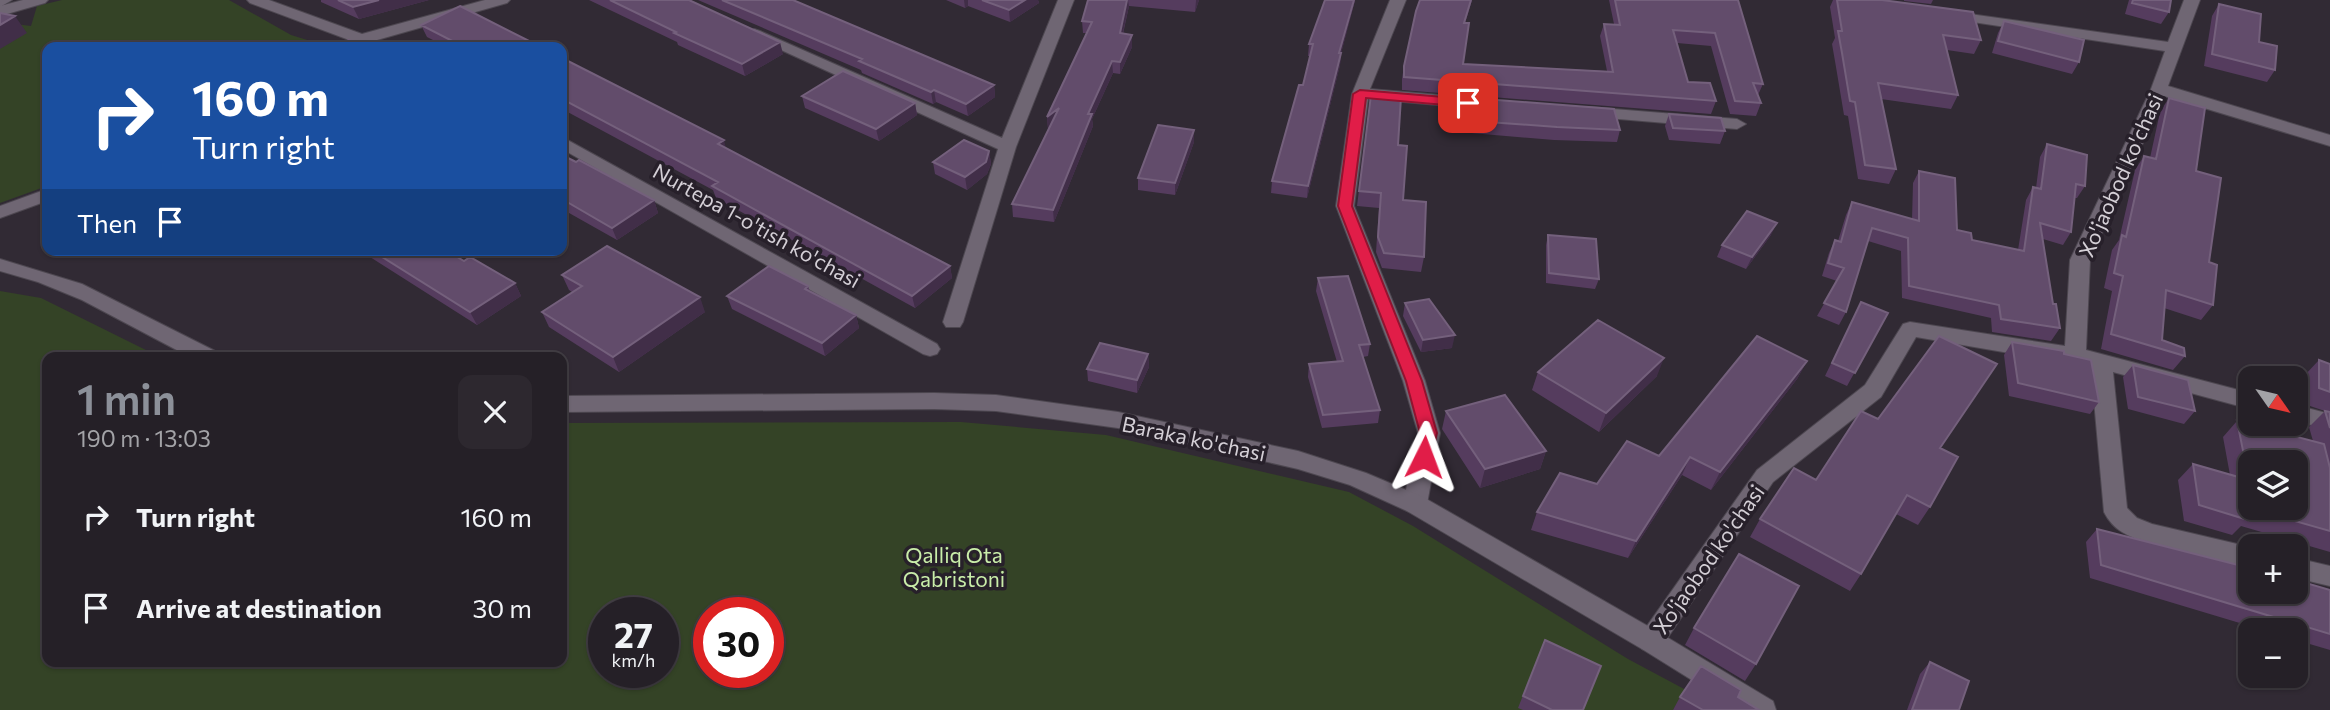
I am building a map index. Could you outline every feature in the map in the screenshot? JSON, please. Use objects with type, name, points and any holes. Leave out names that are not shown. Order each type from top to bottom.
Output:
[{"type":"street","points":[[0,11],[40,0]]},
{"type":"street","points":[[255,0],[369,42]]},
{"type":"street","points":[[362,39],[502,0]]},
{"type":"street","points":[[953,322],[1007,147],[1066,0]]},
{"type":"street","points":[[1398,0],[1360,94],[1345,206],[1414,381],[1429,433],[1415,504]]},
{"type":"street","name":"Xo'jaobod ko'chasi","points":[[2075,355],[2080,260],[2159,89],[2192,0]]},
{"type":"street","points":[[1944,8],[2175,48]]},
{"type":"street","points":[[742,28],[1007,147]]},
{"type":"street","points":[[2159,89],[2330,141]]},
{"type":"street","points":[[1360,94],[1508,106]]},
{"type":"street","points":[[1575,111],[1737,124]]},
{"type":"street","name":"Nurtepa 1-o'tish ko'chasi","points":[[567,145],[930,349]]},
{"type":"street","points":[[0,212],[42,197]]},
{"type":"street","points":[[0,265],[65,286],[115,308],[197,352]]},
{"type":"street","name":"Xo'jaobod ko'chasi","points":[[1651,641],[1765,476],[1873,391],[1910,329],[2075,355],[2238,398]]},
{"type":"street","points":[[2101,362],[2116,512],[2129,525],[2148,533],[2238,554]]},
{"type":"street","name":"Baraka ko'chasi","points":[[567,404],[934,401],[996,404],[1118,420],[1298,460],[1358,479],[1415,504],[1651,641],[1763,710]]},
{"type":"street","points":[[2308,416],[2330,422]]},
{"type":"street","points":[[2308,571],[2330,576]]},
{"type":"green space","points":[[62,0],[229,0],[291,35],[314,42],[42,42],[42,188],[0,203],[0,22],[31,26],[37,6]]},
{"type":"green space","name":"Qalliq Ota Qabristoni","points":[[0,291],[41,298],[150,352],[42,352],[42,667],[567,667],[567,423],[961,422],[1106,435],[1349,492],[1413,526],[1628,659],[1686,690],[1673,710],[0,710]]},
{"type":"building","points":[[338,0],[379,0],[353,7]]},
{"type":"building","points":[[610,0],[689,0],[780,42],[742,64]]},
{"type":"building","points":[[722,0],[793,0],[994,85],[966,104],[934,90],[931,92],[859,61],[862,59]]},
{"type":"building","points":[[982,0],[1025,0],[1009,10]]},
{"type":"building","points":[[1088,0],[1127,0],[1120,33],[1132,35],[1120,62],[1112,61],[1088,114],[1092,114],[1053,210],[1012,204],[1059,108],[1047,117],[1092,22],[1082,21]]},
{"type":"building","points":[[1325,0],[1354,0],[1308,186],[1272,181],[1299,85],[1303,85],[1313,44],[1309,44]]},
{"type":"building","points":[[1420,0],[1471,0],[1464,23],[1469,23],[1463,64],[1613,72],[1604,24],[1620,25],[1615,0],[1738,0],[1763,84],[1753,83],[1761,103],[1735,101],[1715,33],[1673,30],[1688,82],[1710,83],[1716,101],[1404,77],[1404,66]]},
{"type":"building","points":[[1837,0],[1882,0],[1973,12],[1981,40],[1943,35],[1958,95],[1878,83],[1896,169],[1865,165],[1855,102],[1850,101],[1838,31],[1842,31]]},
{"type":"building","points":[[2133,0],[2171,0],[2169,12],[2132,3]]},
{"type":"building","points":[[2219,4],[2261,14],[2259,42],[2277,46],[2275,70],[2212,54]]},
{"type":"building","points":[[460,6],[531,42],[454,42],[421,25]]},
{"type":"building","points":[[0,13],[15,16],[0,25]]},
{"type":"building","points":[[2004,21],[2084,40],[2079,62],[1998,41]]},
{"type":"building","points":[[567,61],[724,140],[718,144],[950,266],[912,296],[712,186],[718,182],[567,102]]},
{"type":"building","points":[[843,71],[915,103],[876,129],[802,96]]},
{"type":"building","points":[[1371,95],[1401,97],[1398,145],[1407,146],[1403,200],[1426,202],[1424,257],[1384,253],[1378,237],[1381,193],[1359,191]]},
{"type":"building","points":[[1471,98],[1614,109],[1620,130],[1474,121]]},
{"type":"building","points":[[2169,98],[2205,108],[2196,171],[2221,178],[2209,262],[2217,265],[2213,305],[2166,290],[2162,340],[2184,348],[2185,356],[2111,334],[2123,276],[2114,273],[2122,235],[2126,237],[2144,156],[2156,159]]},
{"type":"building","points":[[1669,114],[1721,118],[1725,131],[1673,128]]},
{"type":"building","points":[[1158,125],[1194,130],[1175,183],[1138,178]]},
{"type":"building","points":[[964,140],[989,151],[986,162],[965,177],[933,162]]},
{"type":"building","points":[[2047,144],[2087,155],[2085,186],[2076,184],[2071,232],[2040,223],[2053,304],[2056,304],[2060,328],[2001,319],[1999,305],[1909,286],[1908,238],[1872,228],[1846,312],[1824,303],[1844,268],[1828,263],[1835,240],[1841,242],[1852,202],[1919,221],[1919,171],[1955,178],[1957,230],[1971,233],[1972,240],[2024,251],[2033,187],[2041,189]]},
{"type":"building","points":[[567,158],[576,162],[579,160],[654,200],[612,228],[567,202]]},
{"type":"building","points":[[1747,211],[1777,223],[1752,257],[1722,245]]},
{"type":"building","points":[[1548,235],[1596,239],[1599,279],[1549,273]]},
{"type":"building","points":[[607,246],[700,297],[613,357],[542,312],[582,286],[562,275]]},
{"type":"building","points":[[381,256],[456,256],[464,261],[470,257],[515,283],[470,312]]},
{"type":"building","points":[[769,266],[808,286],[805,289],[856,315],[822,343],[727,296]]},
{"type":"building","points":[[1348,276],[1370,344],[1359,345],[1380,410],[1323,415],[1309,364],[1343,361],[1318,278]]},
{"type":"building","points":[[1429,299],[1455,335],[1423,340],[1405,303]]},
{"type":"building","points":[[1861,302],[1888,313],[1855,373],[1832,363]]},
{"type":"building","points":[[1598,320],[1664,358],[1606,413],[1538,372]]},
{"type":"building","points":[[1757,336],[1807,361],[1720,472],[1690,457],[1636,541],[1537,512],[1560,473],[1597,484],[1627,441],[1659,456]]},
{"type":"building","points":[[1939,336],[1997,364],[1940,448],[1958,457],[1930,507],[1907,495],[1861,574],[1760,519],[1794,468],[1816,480],[1861,411],[1878,419]]},
{"type":"building","points":[[2012,342],[2064,351],[2064,354],[2091,360],[2099,402],[2018,383]]},
{"type":"building","points":[[1100,343],[1148,354],[1137,380],[1087,369]]},
{"type":"building","points":[[2319,360],[2330,364],[2330,392],[2319,388]]},
{"type":"building","points":[[2133,365],[2188,380],[2195,411],[2138,397]]},
{"type":"building","points":[[1505,395],[1546,451],[1485,469],[1446,411]]},
{"type":"building","points":[[2325,411],[2330,412],[2330,428]]},
{"type":"building","points":[[2240,436],[2294,436],[2324,444],[2330,468],[2330,531],[2292,520],[2308,520],[2308,450],[2243,450]]},
{"type":"building","points":[[2193,464],[2238,477],[2238,517],[2199,505]]},
{"type":"building","points":[[2097,529],[2238,565],[2238,604],[2308,604],[2308,584],[2330,590],[2330,634],[2308,627],[2308,618],[2277,618],[2101,565]]},
{"type":"building","points":[[1739,554],[1799,586],[1756,664],[1694,628]]},
{"type":"building","points":[[1545,640],[1601,666],[1583,710],[1552,710],[1523,696]]},
{"type":"building","points":[[1930,662],[1969,681],[1959,710],[1912,710]]},
{"type":"building","points":[[1701,666],[1741,690],[1738,697],[1759,710],[1703,710],[1680,697]]},
{"type":"route","points":[[1424,457],[1429,433],[1414,381],[1345,206],[1360,94],[1468,103]]}]
